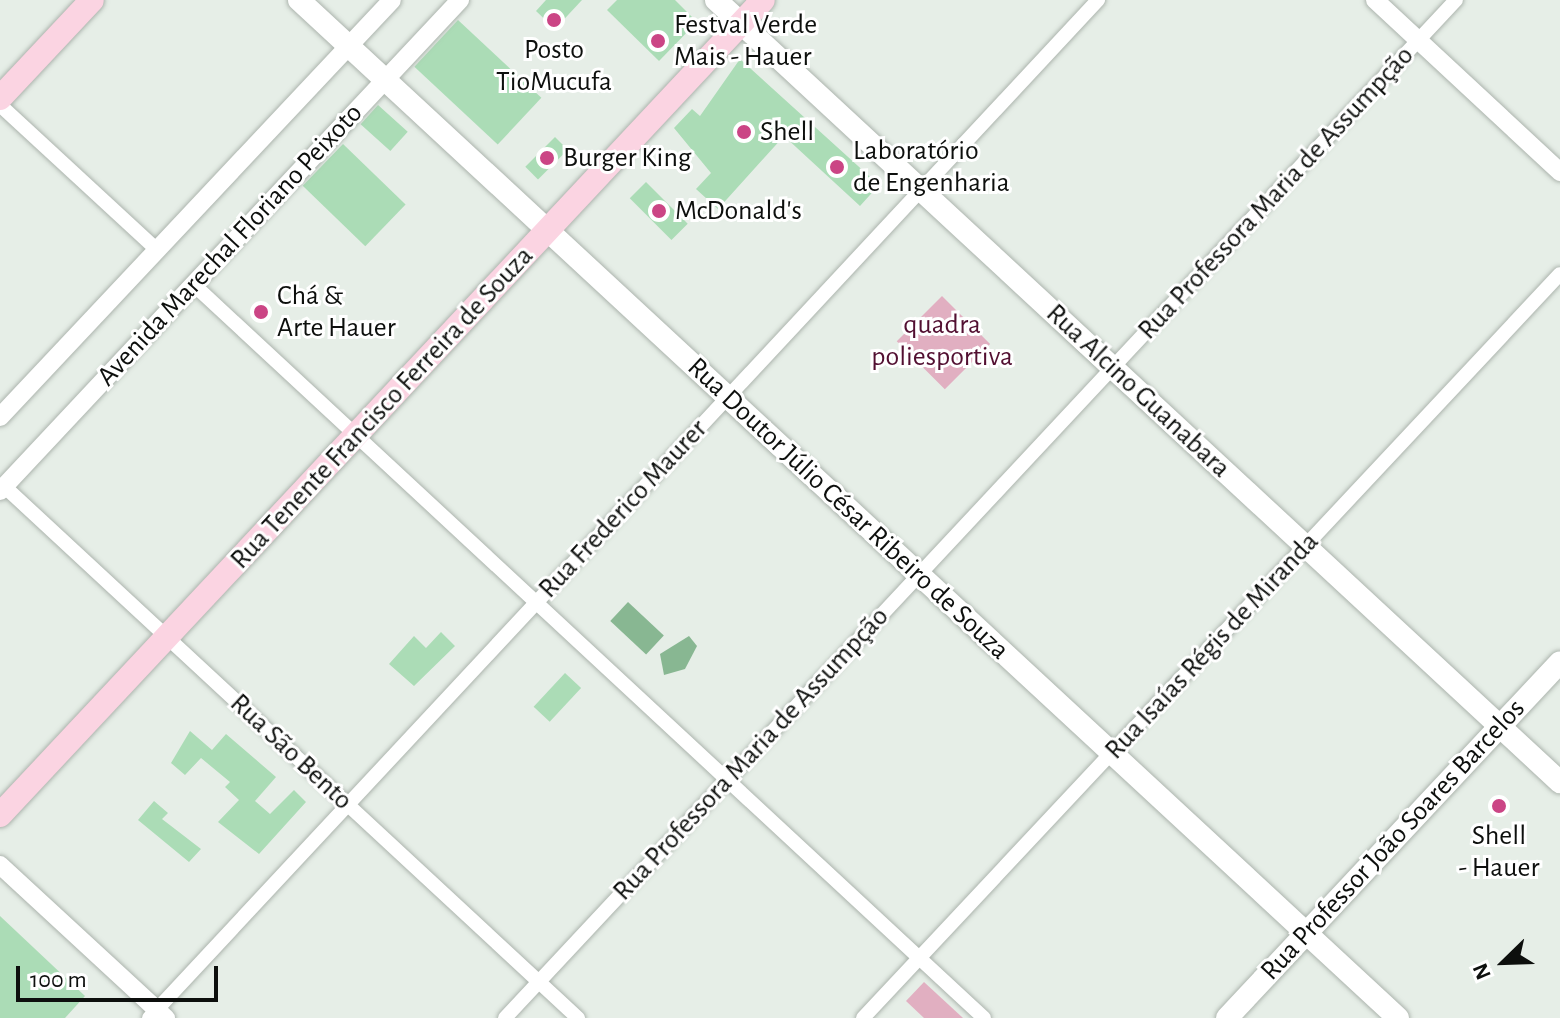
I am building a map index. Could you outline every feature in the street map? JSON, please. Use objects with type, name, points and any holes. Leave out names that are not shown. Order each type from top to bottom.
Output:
[{"type":"main road","points":[[0,98],[92,0]]},
{"type":"main road","name":"Rua Doutor Júlio César Ribeiro de Souza","points":[[299,0],[1398,1018]]},
{"type":"main road","name":"Rua Alcino Guanabara","points":[[716,0],[1560,782]]},
{"type":"main road","name":"Rua Tenente Francisco Ferreira de Souza","points":[[0,815],[763,0]]},
{"type":"main road","name":"Rua Professor João Soares Barcelos","points":[[1227,1018],[1560,662]]},
{"type":"street","name":"Avenida Marechal Floriano Peixoto","points":[[0,417],[392,0]]},
{"type":"street","name":"Avenida Marechal Floriano Peixoto","points":[[2,488],[460,0]]},
{"type":"street","name":"Rua Frederico Maurer","points":[[157,1015],[348,804],[1098,0]]},
{"type":"street","points":[[1375,0],[1560,172]]},
{"type":"street","name":"Rua Professora Maria de Assumpção","points":[[505,1018],[1456,0]]},
{"type":"street","points":[[0,105],[157,250]]},
{"type":"street","name":"Rua Isaías Régis de Miranda","points":[[863,1018],[1560,274]]},
{"type":"street","points":[[193,284],[984,1018]]},
{"type":"street","name":"Rua São Bento","points":[[2,488],[578,1018]]},
{"type":"street","points":[[0,865],[157,1015]]},
{"type":"green space","name":"quadra poliesportiva","points":[[942,296],[990,344],[945,389],[897,341]]},
{"type":"green space","points":[[924,982],[963,1018],[924,1018],[906,1001]]},
{"type":"shaded area","points":[[628,602],[664,635],[646,654],[610,621]]},
{"type":"shaded area","points":[[689,636],[697,646],[685,669],[664,675],[660,654]]},
{"type":"building","name":"Posto TioMucufa","points":[[546,0],[582,0],[555,29],[536,11]]},
{"type":"building","name":"Festval Verde Mais - Hauer","points":[[617,0],[675,0],[697,22],[659,61],[607,10]]},
{"type":"building","points":[[458,20],[541,98],[498,145],[414,67]]},
{"type":"building","name":"Shell","points":[[740,59],[879,185],[860,206],[784,136],[718,209],[696,189],[711,173],[674,128],[692,109],[700,116]]},
{"type":"building","points":[[378,105],[408,132],[390,151],[361,124]]},
{"type":"building","name":"Burger King","points":[[555,137],[568,150],[538,179],[525,167]]},
{"type":"building","points":[[343,144],[406,204],[365,246],[303,186]]},
{"type":"building","name":"McDonald's","points":[[646,182],[688,224],[671,240],[630,198]]},
{"type":"building","points":[[441,632],[455,646],[414,686],[389,664],[414,636],[426,648]]},
{"type":"building","points":[[565,673],[581,688],[550,722],[534,707]]},
{"type":"building","points":[[190,731],[212,750],[226,734],[276,777],[255,801],[270,814],[294,790],[306,802],[259,854],[218,822],[239,800],[225,787],[230,782],[201,758],[185,775],[171,763]]},
{"type":"building","points":[[154,801],[168,813],[162,819],[201,849],[189,862],[138,820]]},
{"type":"building","points":[[0,916],[85,996],[65,1018],[0,1018]]},
{"type":"place","name":"Posto TioMucufa","points":[[554,20]]},
{"type":"place","name":"Festval Verde Mais - Hauer","points":[[658,41]]},
{"type":"place","name":"Shell","points":[[744,132]]},
{"type":"place","name":"Burger King","points":[[547,158]]},
{"type":"place","name":"Laboratório de Engenharia","points":[[837,167]]},
{"type":"place","name":"McDonald's","points":[[659,211]]},
{"type":"place","name":"Chá & Arte Hauer","points":[[261,312]]},
{"type":"place","name":"Shell - Hauer","points":[[1499,806]]}]
